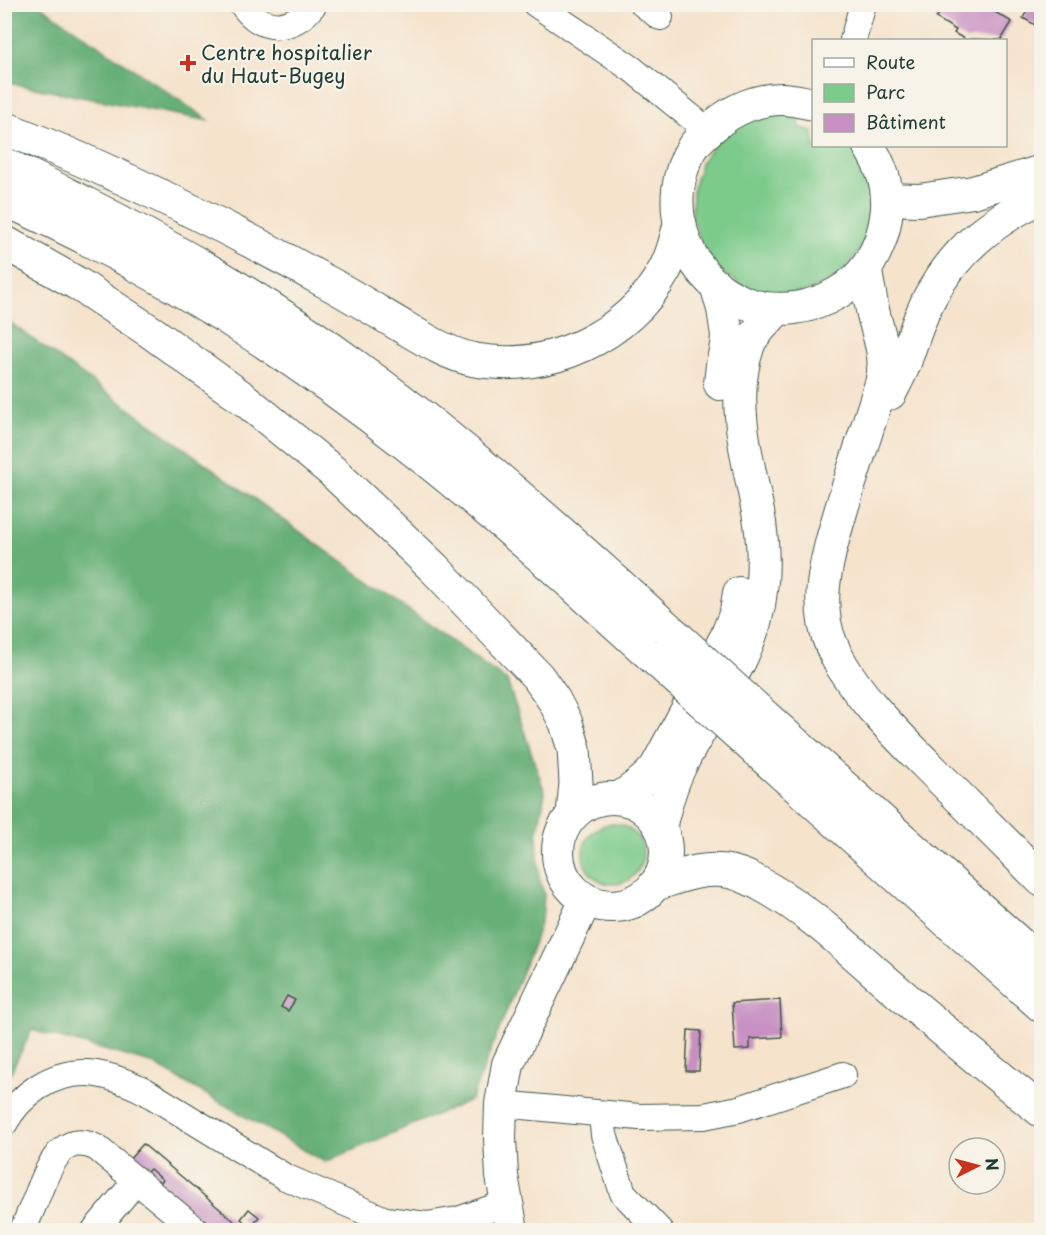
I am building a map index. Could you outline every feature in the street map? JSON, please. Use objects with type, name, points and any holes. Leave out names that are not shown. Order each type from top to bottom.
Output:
[{"type":"highway","points":[[4,128],[119,177],[254,242],[326,281],[431,344],[474,360],[512,362],[538,359],[568,351],[607,333],[620,324],[655,286],[665,270],[680,224]]},
{"type":"highway","points":[[4,164],[96,208],[173,249],[284,317],[357,367],[425,418],[560,531],[667,628],[764,736],[1041,1006]]},
{"type":"highway","points":[[856,462],[903,366],[930,296],[954,259],[985,230],[1041,196]]},
{"type":"highway","points":[[4,199],[113,252],[188,295],[263,342],[336,392],[405,443],[473,498],[653,657],[764,736],[1041,964]]},
{"type":"highway","points":[[4,242],[78,284],[244,399],[332,471],[434,567],[538,677],[554,700],[566,723],[574,749],[576,783],[573,814]]},
{"type":"highway","points":[[865,270],[873,314],[884,351],[884,370],[827,565],[823,590],[825,623],[831,645],[848,676],[879,715],[1041,880]]},
{"type":"highway","points":[[656,885],[691,873],[718,870],[755,881],[773,891],[795,905],[831,934],[980,1062],[1041,1111]]},
{"type":"main road","points":[[812,104],[782,99],[751,104],[722,118],[693,146],[678,182],[677,204],[680,224],[684,243],[692,258],[716,285],[737,300],[778,309],[810,306],[839,293],[865,270],[877,250],[885,225],[887,199],[882,171],[870,147]]},
{"type":"main road","points":[[887,199],[919,200],[973,192],[1041,171]]},
{"type":"main road","points":[[619,798],[649,776],[656,767],[726,637],[739,598],[743,547],[722,427],[720,406],[722,365],[727,335],[716,285]]},
{"type":"main road","points":[[660,828],[666,802],[680,768],[744,654],[756,618],[761,593],[763,559],[760,525],[741,421],[740,392],[750,341],[778,309]]},
{"type":"main road","points":[[606,798],[619,798],[632,801],[653,817],[665,842],[666,857],[663,871],[656,885],[645,896],[632,903],[616,907],[601,906],[586,900],[573,890],[563,877],[558,861],[558,844],[573,814],[583,806],[606,798]]},
{"type":"main road","points":[[509,1217],[502,1176],[500,1138],[501,1104],[508,1064],[586,900]]},
{"type":"street","points":[[242,4],[256,20],[268,25],[282,26],[306,15],[314,4]]},
{"type":"street","points":[[536,4],[632,69],[708,131]]},
{"type":"street","points":[[853,39],[863,4]]},
{"type":"street","points":[[4,1124],[16,1105],[26,1095],[48,1081],[74,1073],[103,1075],[131,1084],[285,1177],[392,1225],[427,1226],[458,1220],[509,1217]]},
{"type":"street","points":[[501,1104],[602,1115],[704,1116],[739,1109],[843,1075]]},
{"type":"street","points":[[602,1115],[604,1135],[623,1193],[659,1230]]},
{"type":"street","points":[[22,1230],[50,1164],[57,1153],[77,1144],[87,1143],[97,1148],[196,1230]]},
{"type":"street","points":[[95,1230],[136,1181]]},
{"type":"green space","points":[[4,5],[39,5],[210,121],[13,84],[5,80]]},
{"type":"green space","points":[[770,114],[797,114],[800,127],[812,132],[812,147],[852,147],[864,165],[872,193],[871,224],[858,253],[837,277],[809,291],[778,295],[747,288],[721,272],[702,247],[692,216],[693,188],[702,161],[719,138],[743,122]]},
{"type":"green space","points":[[5,319],[507,681],[545,793],[537,835],[539,877],[544,894],[543,912],[534,942],[471,1100],[325,1162],[151,1063],[32,1030],[5,1084]]},
{"type":"green space","points":[[613,824],[630,829],[638,837],[643,854],[638,871],[630,879],[613,884],[596,879],[588,871],[583,854],[588,837],[596,829]]},
{"type":"building","points":[[1031,4],[1042,4],[1042,29],[1023,18]]},
{"type":"building","points":[[944,5],[983,5],[1012,22],[1002,39],[964,39],[954,33],[956,30],[936,18]]},
{"type":"building","points":[[287,996],[295,1000],[288,1011],[281,1007]]},
{"type":"building","points":[[780,1000],[782,1037],[750,1039],[750,1049],[735,1050],[732,1003]]},
{"type":"building","points":[[688,1030],[701,1031],[699,1071],[686,1071]]},
{"type":"building","points":[[143,1144],[234,1221],[226,1230],[213,1230],[159,1184],[163,1180],[150,1169],[146,1173],[129,1160]]},
{"type":"building","points":[[249,1209],[259,1217],[250,1227],[241,1219]]},
{"type":"place","name":"Centre hospitalier du Haut-Bugey","points":[[188,63]]}]
